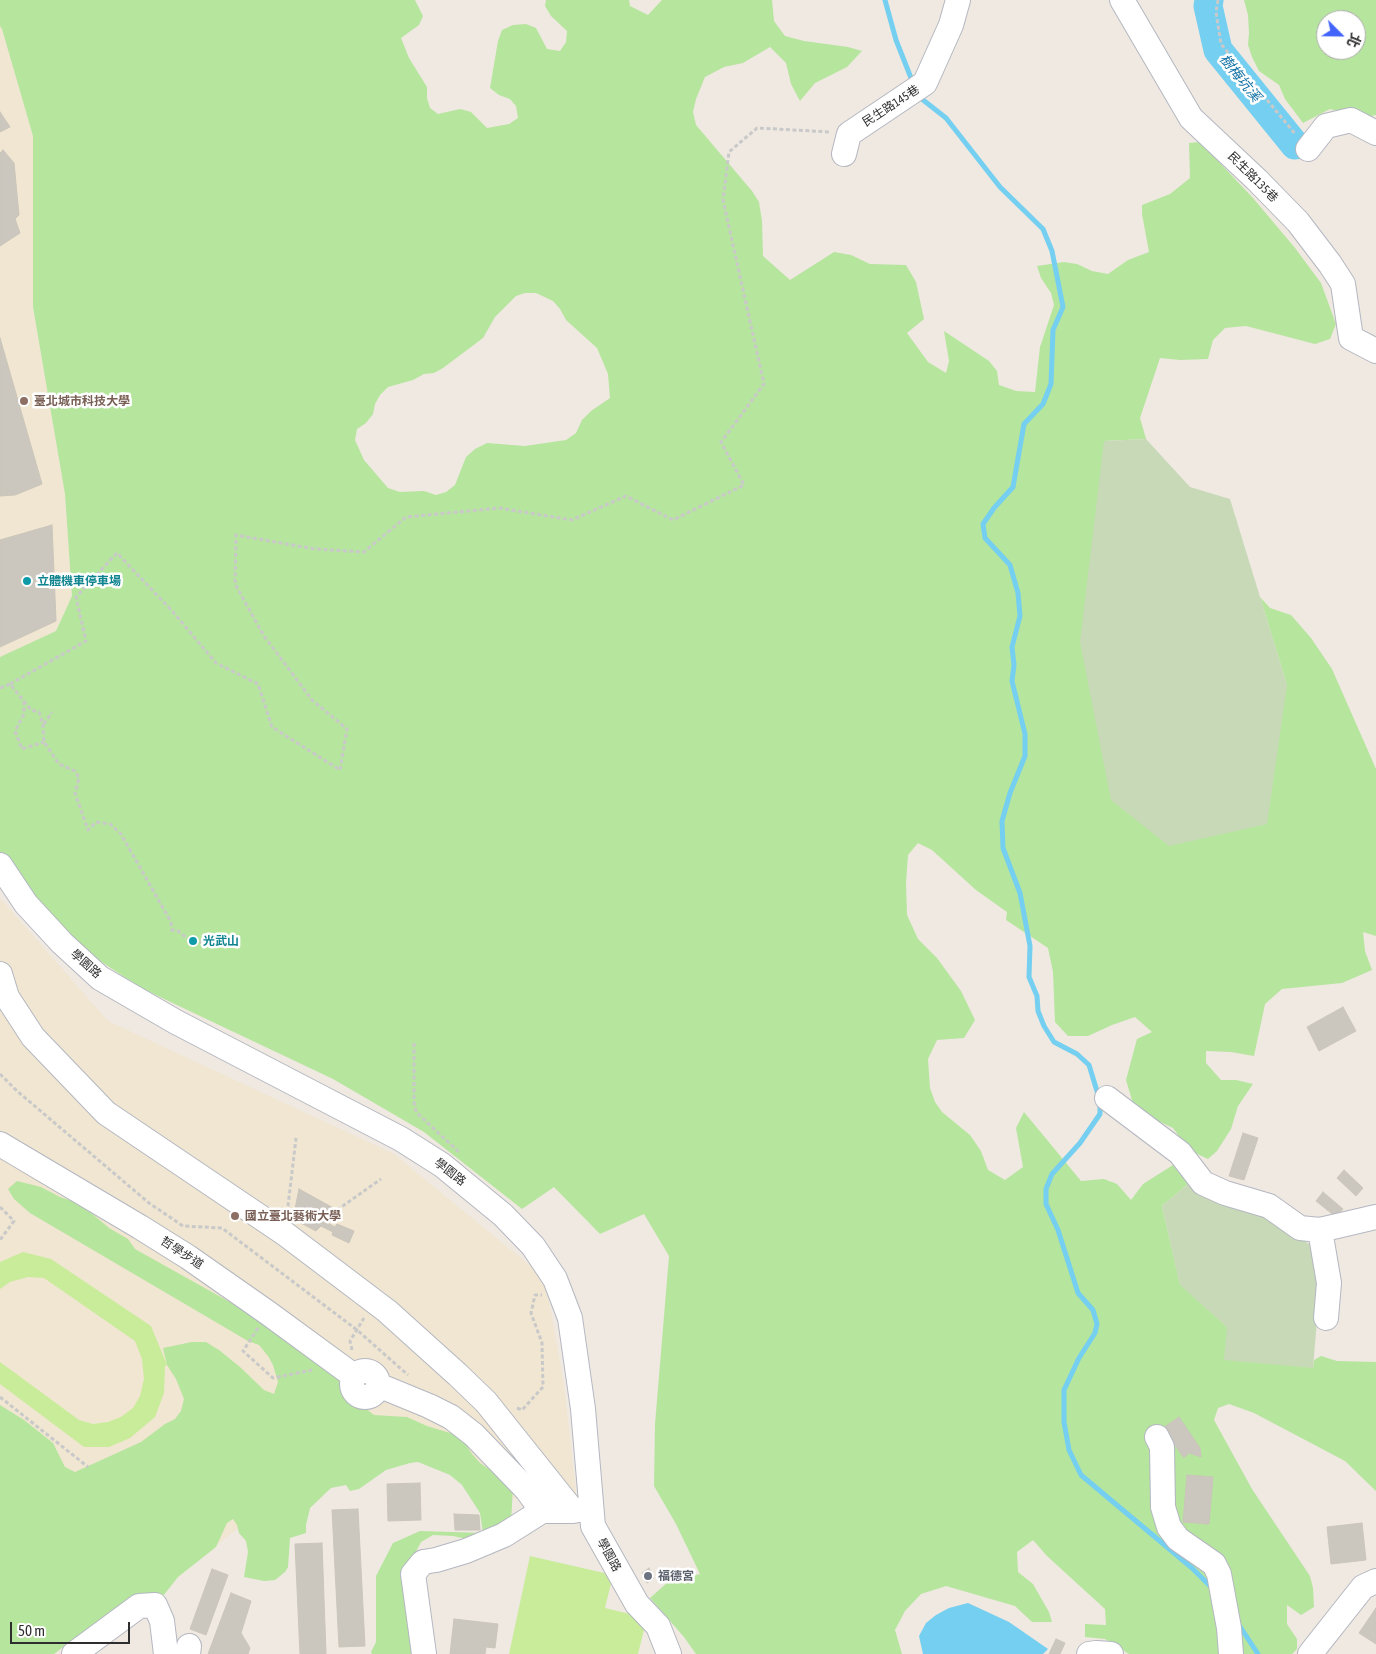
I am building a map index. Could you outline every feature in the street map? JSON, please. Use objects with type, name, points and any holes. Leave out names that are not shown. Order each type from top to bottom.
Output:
[{"type":"street","name":"民生路145巷","points":[[846,144],[926,83],[950,25],[958,0]]},
{"type":"street","name":"民生路135巷","points":[[1122,0],[1192,118],[1298,222],[1330,264],[1343,284],[1351,338],[1376,351]]},
{"type":"street","points":[[1308,149],[1326,126],[1350,120],[1376,133]]},
{"type":"street","name":"學園路","points":[[0,865],[26,904],[62,943],[100,978],[176,1022],[299,1084],[417,1149],[442,1165],[503,1215],[533,1246],[555,1279],[570,1318],[583,1409],[582,1509],[637,1604],[658,1626],[669,1654]]},
{"type":"street","points":[[0,974],[7,997],[33,1037],[106,1113],[277,1228],[387,1310],[486,1402],[582,1509]]},
{"type":"street","points":[[1107,1098],[1180,1153],[1203,1183],[1225,1193],[1268,1206],[1300,1228],[1320,1230],[1376,1217]]},
{"type":"street","name":"哲學步道","points":[[0,1144],[188,1257],[268,1313],[354,1376],[351,1384],[353,1392],[360,1397],[368,1397],[375,1393],[378,1385],[451,1417],[474,1435],[521,1484],[542,1511]]},
{"type":"street","points":[[1320,1230],[1329,1283],[1326,1318]]},
{"type":"street","points":[[1157,1437],[1162,1447],[1164,1508],[1168,1527],[1178,1539],[1214,1564],[1219,1574],[1228,1628],[1230,1654]]},
{"type":"street","points":[[424,1654],[414,1574],[423,1562],[466,1550],[504,1535],[542,1511],[582,1509]]},
{"type":"street","points":[[1310,1654],[1363,1587],[1376,1581]]},
{"type":"street","points":[[74,1654],[139,1606],[155,1605],[162,1621],[166,1654]]},
{"type":"street","points":[[1090,1654],[1096,1652],[1111,1654]]},
{"type":"path","points":[[1218,0],[1216,12],[1221,44],[1308,149]]},
{"type":"path","points":[[0,688],[86,640],[76,597],[118,553],[173,612],[216,663],[258,684],[272,726],[340,770],[347,729],[312,700],[264,636],[235,584],[236,535],[315,549],[364,552],[406,517],[499,508],[572,520],[626,496],[674,520],[744,485],[721,442],[764,384],[723,200],[729,152],[757,128],[846,144]]},
{"type":"path","points":[[10,684],[32,710],[39,712],[43,725],[44,742],[59,764],[75,771],[79,778],[75,794],[88,830],[96,822],[110,824],[121,834],[171,922],[172,930],[178,931],[188,940],[210,944]]},
{"type":"path","points":[[24,701],[24,714],[15,731],[22,749],[44,742]]},
{"type":"path","points":[[43,725],[52,712]]},
{"type":"path","points":[[414,1043],[414,1101],[416,1112],[466,1158]]},
{"type":"path","points":[[0,1074],[17,1091],[149,1203],[183,1226],[222,1228],[357,1330],[410,1378]]},
{"type":"path","points":[[277,1228],[288,1206],[296,1138]]},
{"type":"path","points":[[338,1210],[381,1180]]},
{"type":"path","points":[[0,1207],[14,1221],[0,1240]]},
{"type":"path","points":[[522,1410],[543,1387],[542,1343],[532,1313],[535,1294],[547,1296],[545,1291]]},
{"type":"path","points":[[268,1313],[242,1351],[273,1378],[321,1369],[341,1353],[352,1352],[350,1340],[373,1300]]},
{"type":"path","points":[[0,1397],[88,1467]]},
{"type":"shaded area","name":"臺北城市科技大學","points":[[0,26],[33,136],[33,307],[65,494],[72,596],[56,631],[0,657]]},
{"type":"shaded area","name":"國立臺北藝術大學","points":[[0,898],[108,1021],[394,1154],[545,1278],[564,1385],[577,1502],[521,1501],[405,1450],[289,1487],[166,1586],[0,1593]]},
{"type":"green space","points":[[0,0],[415,0],[423,16],[419,25],[401,38],[409,58],[427,87],[427,98],[430,108],[438,114],[460,109],[471,112],[487,128],[509,124],[518,118],[516,106],[510,99],[499,95],[490,88],[498,41],[502,30],[513,25],[526,24],[536,28],[547,49],[560,51],[566,42],[567,31],[551,16],[545,6],[546,0],[629,0],[630,6],[648,15],[662,0],[772,0],[774,21],[785,36],[862,51],[847,67],[815,83],[800,101],[791,84],[786,63],[770,47],[743,63],[724,67],[705,77],[693,112],[696,125],[752,191],[759,202],[762,221],[763,256],[790,280],[834,252],[851,255],[870,264],[906,265],[916,282],[924,319],[907,333],[928,362],[946,373],[949,361],[944,331],[989,361],[997,371],[999,385],[1016,391],[1035,392],[1040,347],[1054,305],[1051,293],[1041,278],[1037,266],[1064,262],[1108,274],[1128,260],[1149,252],[1142,205],[1170,194],[1190,178],[1189,143],[1200,142],[1253,198],[1295,248],[1321,283],[1336,324],[1330,339],[1315,344],[1246,326],[1225,328],[1213,340],[1208,359],[1180,360],[1160,358],[1140,418],[1146,439],[1104,441],[1287,685],[1260,597],[1270,608],[1291,615],[1311,638],[1332,669],[1376,769],[1376,936],[1363,932],[1365,951],[1372,970],[1342,983],[1282,989],[1265,1004],[1254,1056],[1231,1052],[1206,1051],[1206,1063],[1221,1080],[1236,1080],[1253,1084],[1238,1106],[1231,1129],[1217,1151],[1208,1159],[1189,1150],[1173,1128],[1135,1110],[1126,1080],[1137,1039],[1152,1032],[1135,1017],[1088,1036],[1068,1036],[1055,1022],[1053,972],[1048,948],[1006,920],[1007,912],[976,890],[932,850],[918,843],[908,855],[906,883],[907,915],[918,939],[937,958],[961,991],[975,1020],[964,1038],[937,1040],[928,1059],[930,1088],[935,1102],[942,1112],[970,1135],[981,1151],[988,1170],[1005,1180],[1023,1167],[1016,1128],[1024,1112],[1081,1181],[1104,1179],[1117,1184],[1131,1200],[1143,1184],[1173,1165],[1188,1184],[1162,1206],[1180,1284],[1227,1327],[1313,1368],[1314,1360],[1321,1356],[1337,1361],[1376,1362],[1376,1491],[1345,1461],[1254,1413],[1229,1404],[1218,1408],[1214,1420],[1252,1489],[1310,1576],[1314,1607],[1301,1615],[1287,1605],[1287,1624],[1297,1639],[1297,1649],[1292,1654],[1129,1654],[1105,1639],[1085,1637],[1085,1624],[1106,1625],[1105,1609],[1047,1556],[1033,1540],[1017,1552],[1018,1572],[1033,1584],[1049,1612],[1052,1622],[1032,1622],[1015,1606],[946,1586],[921,1594],[905,1611],[895,1630],[902,1654],[696,1654],[684,1637],[650,1598],[668,1582],[700,1574],[676,1524],[654,1486],[655,1424],[669,1256],[644,1214],[600,1234],[554,1187],[522,1209],[424,1132],[333,1079],[141,988],[82,949],[8,869],[0,852],[0,657],[56,631],[72,596],[65,494],[33,307],[33,136],[0,26]],"holes":[[[525,293],[536,293],[553,301],[566,320],[597,348],[608,374],[610,398],[591,411],[582,420],[576,433],[566,440],[525,446],[487,443],[475,449],[466,457],[455,485],[446,492],[436,495],[424,491],[400,492],[388,488],[364,460],[355,440],[357,429],[366,423],[373,414],[375,404],[380,395],[388,387],[413,380],[424,374],[434,373],[443,368],[483,338],[495,317],[516,296]]]},
{"type":"green space","points":[[1244,0],[1376,0],[1376,115],[1361,118],[1330,109],[1303,123],[1285,99],[1279,85],[1259,71],[1248,45],[1248,15]]},
{"type":"green space","points":[[1146,439],[1190,487],[1230,499],[1287,685],[1267,824],[1169,846],[1111,800],[1080,642],[1104,441]]},
{"type":"green space","points":[[17,1181],[41,1187],[72,1201],[90,1212],[109,1228],[128,1239],[135,1249],[253,1315],[288,1343],[340,1377],[357,1395],[365,1408],[374,1415],[407,1417],[427,1426],[460,1436],[480,1463],[505,1480],[513,1488],[511,1521],[476,1541],[453,1536],[433,1535],[421,1542],[411,1561],[414,1654],[372,1654],[371,1652],[376,1642],[376,1576],[393,1543],[420,1531],[483,1533],[480,1513],[462,1485],[450,1475],[418,1462],[386,1470],[359,1489],[350,1491],[346,1485],[331,1488],[310,1508],[306,1533],[290,1538],[288,1567],[275,1580],[264,1581],[244,1577],[248,1552],[246,1541],[239,1533],[233,1519],[227,1523],[216,1547],[178,1577],[163,1596],[156,1600],[116,1607],[54,1654],[0,1654],[0,1405],[24,1420],[53,1443],[65,1467],[75,1472],[141,1442],[175,1419],[181,1411],[184,1399],[176,1379],[167,1365],[163,1348],[192,1342],[206,1342],[240,1367],[264,1390],[274,1394],[278,1382],[273,1365],[259,1345],[248,1341],[30,1213],[14,1199],[8,1189]]},
{"type":"green space","points":[[1188,1184],[1265,1213],[1312,1246],[1319,1296],[1313,1368],[1224,1360],[1227,1327],[1180,1285],[1162,1206]]},
{"type":"green space","points":[[23,1252],[51,1259],[151,1326],[167,1365],[165,1366],[164,1393],[155,1417],[130,1438],[109,1447],[84,1447],[0,1384],[0,1362],[79,1420],[93,1424],[108,1422],[121,1417],[133,1408],[140,1396],[144,1379],[142,1359],[135,1341],[44,1278],[28,1277],[10,1282],[0,1289],[0,1262]]},
{"type":"green space","points":[[530,1556],[613,1575],[605,1608],[647,1618],[638,1654],[509,1654]]},
{"type":"water","points":[[968,1603],[1009,1622],[1048,1649],[1043,1654],[923,1654],[919,1636],[926,1623],[949,1608]]},
{"type":"building","points":[[0,112],[10,127],[0,132]]},
{"type":"building","points":[[3,150],[14,163],[19,215],[15,219],[20,233],[0,246],[0,153]]},
{"type":"building","points":[[0,338],[42,484],[15,495],[0,496]]},
{"type":"building","name":"立體機車停車場","points":[[52,525],[56,621],[0,647],[0,540]]},
{"type":"building","points":[[1343,1007],[1356,1031],[1319,1051],[1307,1027]]},
{"type":"building","points":[[1243,1133],[1258,1138],[1244,1180],[1229,1176]]},
{"type":"building","points":[[1344,1170],[1363,1188],[1356,1196],[1337,1178]]},
{"type":"building","points":[[299,1189],[337,1210],[324,1221],[335,1227],[337,1224],[354,1231],[349,1243],[332,1235],[333,1232],[321,1226],[316,1231],[293,1219]]},
{"type":"building","points":[[1323,1192],[1343,1209],[1336,1217],[1316,1201]]},
{"type":"building","points":[[1179,1417],[1200,1448],[1201,1457],[1189,1453],[1184,1458],[1163,1428]]},
{"type":"building","points":[[1187,1475],[1213,1477],[1209,1524],[1183,1522]]},
{"type":"building","points":[[420,1483],[421,1520],[388,1521],[387,1484]]},
{"type":"building","points":[[358,1509],[365,1646],[339,1647],[332,1510]]},
{"type":"building","points":[[454,1514],[479,1515],[480,1530],[455,1530]]},
{"type":"building","points":[[1362,1523],[1366,1560],[1331,1564],[1327,1527]]},
{"type":"building","points":[[322,1543],[326,1654],[300,1654],[295,1544]]},
{"type":"building","name":"福德宮","points":[[649,1568],[654,1578],[647,1583],[642,1573]]},
{"type":"building","points":[[212,1569],[228,1575],[206,1635],[190,1629]]},
{"type":"building","points":[[231,1593],[251,1601],[241,1633],[250,1648],[248,1654],[208,1654]]},
{"type":"building","points":[[1376,1608],[1376,1644],[1359,1633]]},
{"type":"building","points":[[454,1619],[498,1624],[495,1648],[486,1647],[485,1654],[450,1654]]},
{"type":"building","points":[[1056,1639],[1065,1643],[1060,1654],[1049,1654]]},
{"type":"waterway","points":[[885,0],[896,40],[913,83]]},
{"type":"waterway","name":"樹梅坑溪","points":[[1209,0],[1208,6],[1218,50],[1295,145]]},
{"type":"waterway","points":[[918,96],[946,118],[1000,187],[1043,229],[1052,251],[1063,307],[1053,330],[1051,384],[1043,404],[1024,424],[1013,487],[994,508],[983,524],[985,538],[1010,565],[1018,593],[1020,616],[1012,647],[1014,665],[1012,681],[1025,734],[1025,756],[1010,793],[1002,821],[1003,848],[1020,893],[1030,946],[1029,977],[1037,996],[1038,1011],[1044,1026],[1054,1042],[1077,1054],[1089,1065],[1100,1101],[1100,1114],[1080,1143],[1052,1174],[1046,1189],[1046,1204],[1058,1230],[1078,1293],[1093,1310],[1097,1324],[1095,1333],[1079,1358],[1064,1390],[1064,1422],[1069,1450],[1081,1475],[1192,1568],[1213,1589]]},
{"type":"waterway","points":[[1239,1625],[1258,1654]]},
{"type":"place","name":"臺北城市科技大學","points":[[24,401]]},
{"type":"place","name":"立體機車停車場","points":[[27,581]]},
{"type":"place","name":"光武山","points":[[193,941]]},
{"type":"place","name":"國立臺北藝術大學","points":[[235,1216]]},
{"type":"place","name":"福德宮","points":[[648,1576]]}]
